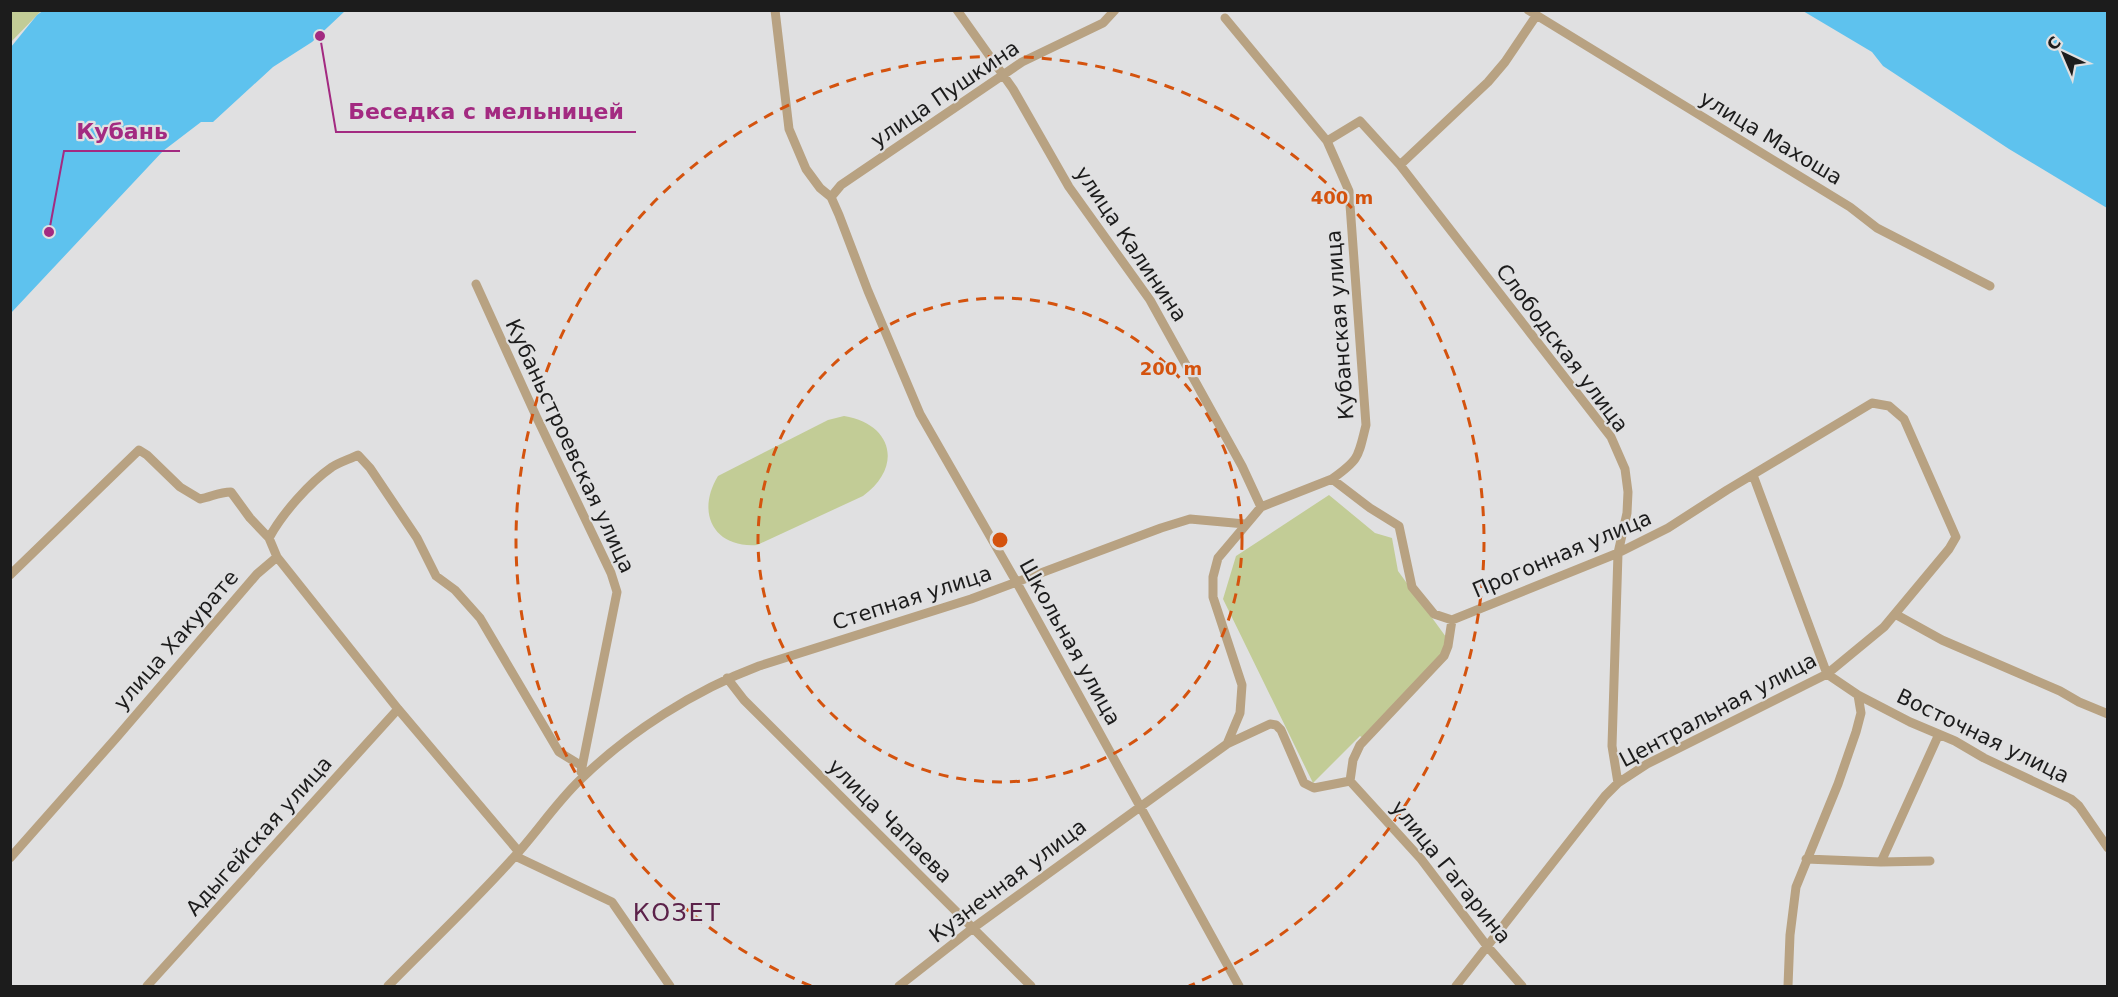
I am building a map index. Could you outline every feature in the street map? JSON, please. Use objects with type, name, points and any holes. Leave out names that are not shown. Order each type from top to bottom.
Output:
[{"type":"street","name":"Школьная улица","points":[[775,10],[789,129],[806,169],[820,188],[831,197],[920,414],[1017,583],[1239,987]]},
{"type":"street","name":"улица Калинина","points":[[957,10],[1013,89],[1069,187],[1150,300],[1242,466],[1261,507]]},
{"type":"street","name":"улица Пушкина","points":[[831,197],[841,185],[1022,62],[1102,23],[1115,10]]},
{"type":"street","name":"улица Махоша","points":[[1528,10],[1850,207],[1877,228],[1990,286]]},
{"type":"street","points":[[1400,165],[1488,82],[1505,62],[1536,16]]},
{"type":"street","name":"Кубанская улица","points":[[1225,18],[1327,141],[1349,191],[1366,425],[1359,455],[1352,465],[1332,479],[1261,507]]},
{"type":"street","name":"Слободская улица","points":[[1327,141],[1360,120],[1400,165],[1611,437],[1625,469],[1628,492],[1627,513],[1618,553],[1612,746],[1618,783]]},
{"type":"street","name":"Кубаньстроевская улица","points":[[476,284],[611,573],[617,592],[579,780]]},
{"type":"street","name":"Прогонная улица","points":[[1452,620],[1618,553],[1668,528],[1872,403],[1889,406],[1904,419],[1925,463]]},
{"type":"street","points":[[10,575],[140,450],[180,487],[200,499],[220,492],[231,492],[249,518],[269,538],[277,557],[517,854],[612,903],[670,987]]},
{"type":"street","points":[[269,538],[275,527],[311,485],[333,467],[358,455],[370,468],[417,538],[436,576],[456,590],[480,618],[559,752],[582,766]]},
{"type":"street","name":"Центральная улица","points":[[1456,987],[1605,796],[1618,783],[1647,764],[1827,674],[1884,627],[1949,549],[1956,537],[1925,463]]},
{"type":"street","points":[[1754,475],[1827,674]]},
{"type":"street","points":[[1332,479],[1370,508],[1399,526],[1412,587],[1434,614],[1452,620],[1444,656],[1360,745],[1353,760],[1350,781]]},
{"type":"street","points":[[1227,744],[1240,713],[1242,685],[1213,597],[1213,577],[1218,558],[1261,507]]},
{"type":"street","name":"Степная улица","points":[[517,854],[579,780],[636,733],[676,706],[727,678],[1017,583],[1190,519],[1245,524]]},
{"type":"street","name":"улица Хакурате","points":[[10,858],[257,574],[277,557]]},
{"type":"street","points":[[1895,614],[1942,640],[2108,714]]},
{"type":"street","name":"Восточная улица","points":[[1827,674],[1858,695],[1910,722],[2071,799],[2079,806],[2108,848]]},
{"type":"street","name":"улица Чапаева","points":[[727,678],[744,700],[1031,987]]},
{"type":"street","points":[[1788,987],[1790,935],[1796,887],[1838,784],[1856,732],[1861,714],[1858,695]]},
{"type":"street","name":"Адыгейская улица","points":[[147,987],[398,709]]},
{"type":"street","name":"Кузнечная улица","points":[[899,987],[973,928],[1227,744],[1270,724],[1276,725],[1281,730],[1304,783],[1308,787],[1314,788],[1350,781]]},
{"type":"street","points":[[1881,862],[1939,734]]},
{"type":"street","name":"улица Гагарина","points":[[1350,781],[1421,859],[1487,946],[1522,987]]},
{"type":"street","points":[[388,987],[517,854]]},
{"type":"street","points":[[1806,859],[1930,861]]},
{"type":"green space","points":[[10,11],[41,11],[11,42]]},
{"type":"green space","points":[[844,416],[861,421],[882,437],[887,448],[887,460],[884,472],[876,485],[863,496],[757,545],[729,541],[720,534],[709,514],[712,489],[718,476],[828,420]]},
{"type":"green space","points":[[1329,495],[1375,533],[1392,538],[1398,571],[1446,637],[1447,650],[1363,738],[1360,736],[1313,783],[1223,599],[1236,556]]},
{"type":"water","points":[[44,10],[345,11],[312,42],[273,67],[213,122],[201,122],[163,151],[11,313],[11,47],[37,15]]},
{"type":"water","points":[[1803,11],[2107,11],[2107,208],[2009,149],[1883,66],[1872,52]]},
{"type":"place","name":"Беседка с мельницей","points":[[320,36]]},
{"type":"place","name":"Кубань","points":[[49,232]]},
{"type":"district","name":"КОЗЕТ","points":[[677,913]]}]
